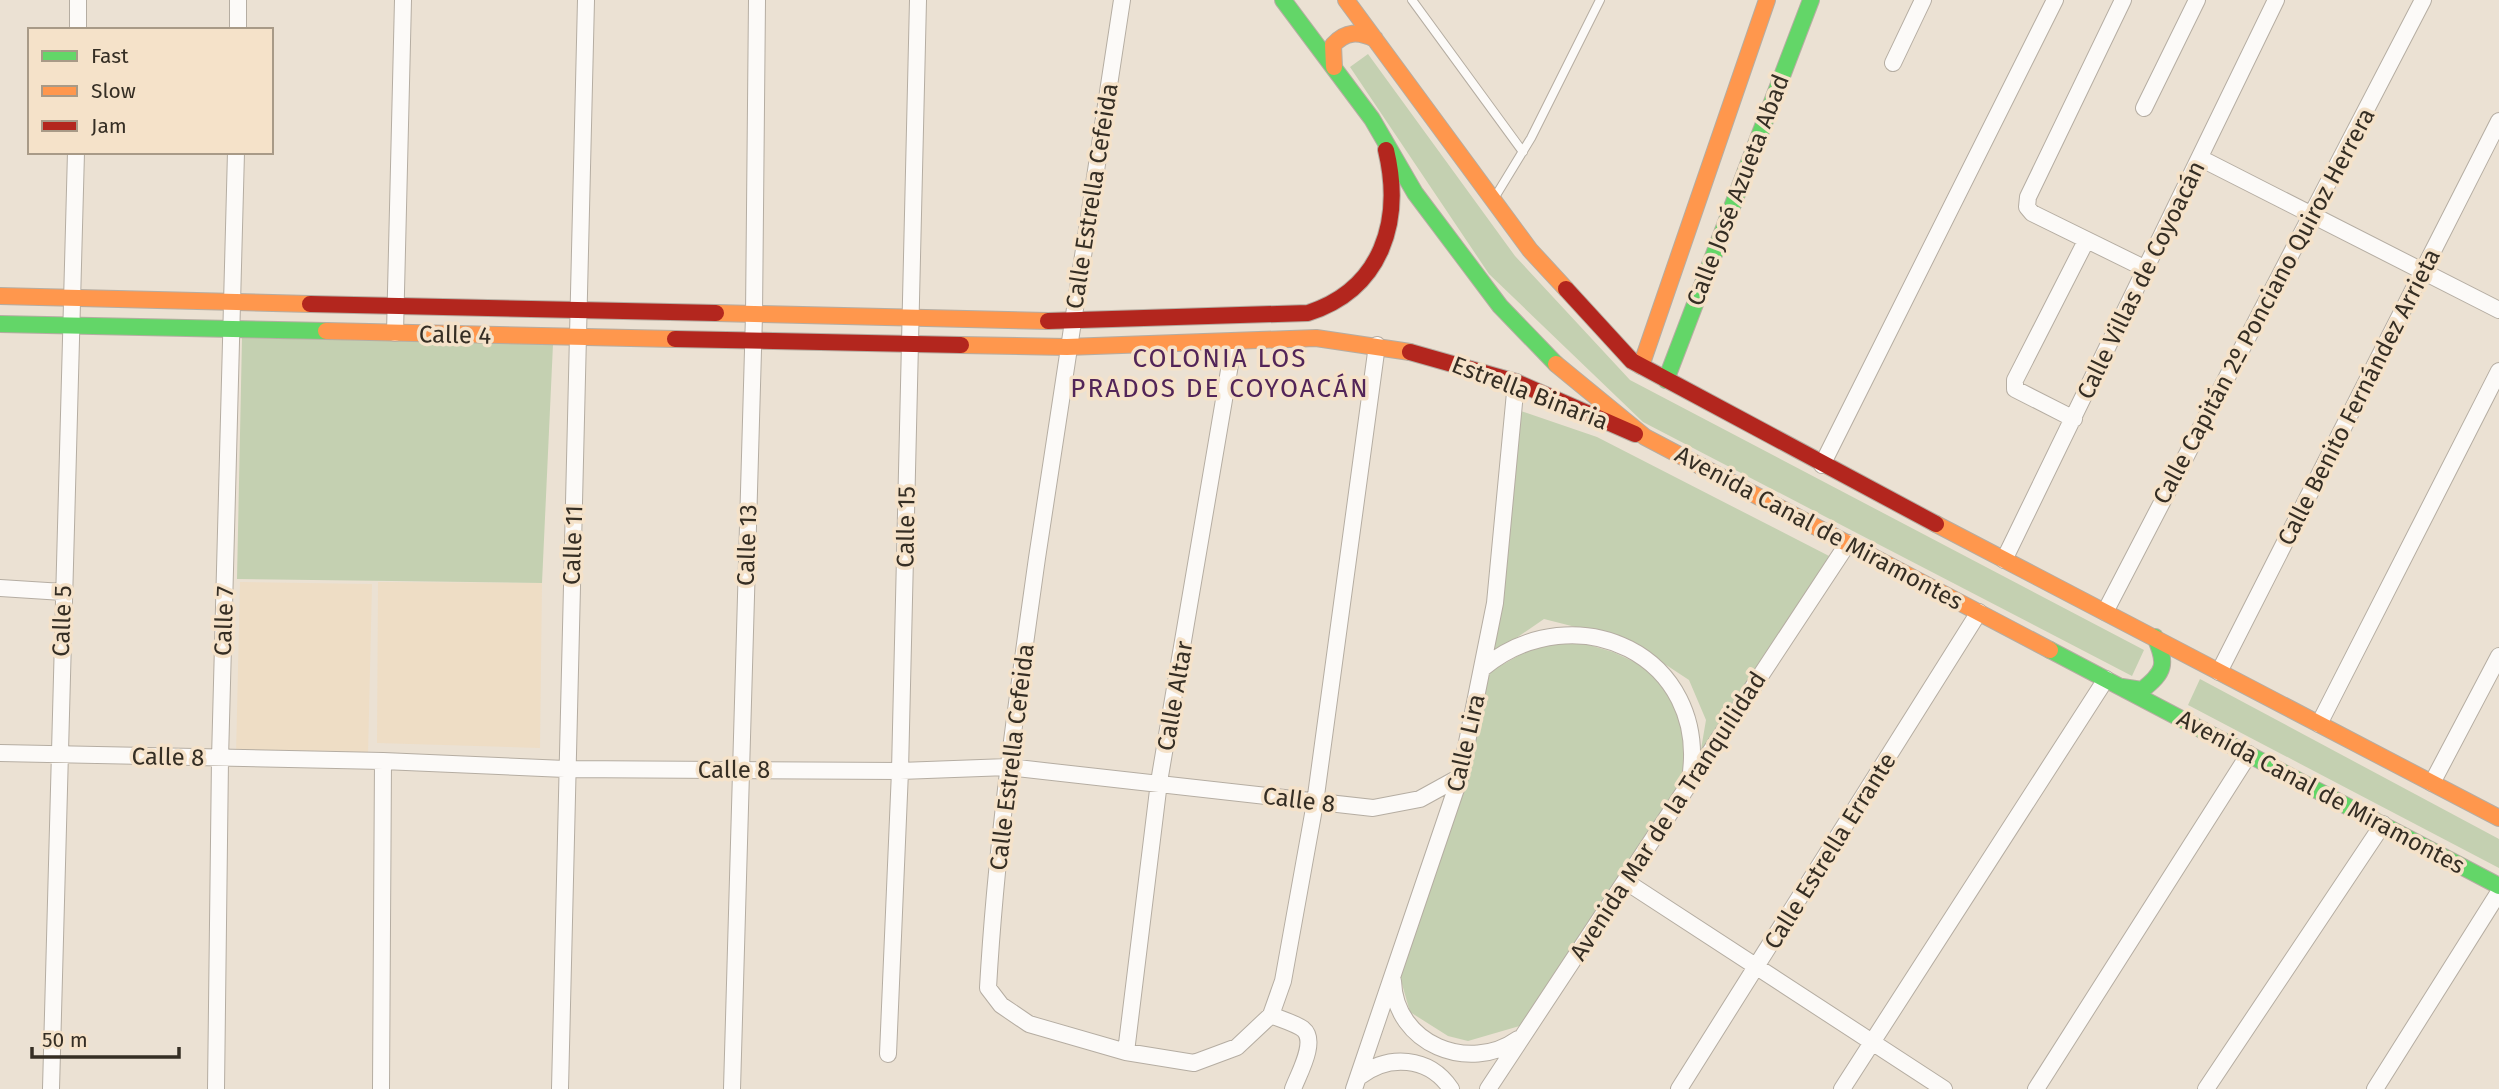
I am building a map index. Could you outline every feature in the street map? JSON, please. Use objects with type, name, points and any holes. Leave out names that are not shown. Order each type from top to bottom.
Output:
[{"type":"street","points":[[78,0],[78,28]]},
{"type":"street","points":[[238,0],[238,28]]},
{"type":"street","points":[[395,333],[403,0]]},
{"type":"street","name":"Calle 11","points":[[559,1089],[565,769],[580,337],[586,0]]},
{"type":"street","name":"Calle 13","points":[[732,1089],[754,315],[757,0]]},
{"type":"street","name":"Calle 15","points":[[888,1054],[900,771],[918,0]]},
{"type":"street","name":"Calle Estrella Cefeida","points":[[1122,0],[1068,347],[1008,767],[988,988],[1001,1005],[1029,1024],[1126,1052],[1194,1063],[1237,1046],[1270,1015],[1283,981],[1315,803],[1377,345]]},
{"type":"street","name":"Avenida Canal de Miramontes","points":[[1283,0],[1372,119],[1415,193],[1500,306],[1553,361],[1645,437],[2499,886]]},
{"type":"street","points":[[1306,29],[1318,34],[1338,28],[1347,15],[1346,0]]},
{"type":"street","points":[[1346,0],[1530,250],[1632,361],[1822,465],[2499,818]]},
{"type":"street","name":"Calle José Azueta Abad","points":[[1641,366],[1767,0]]},
{"type":"street","name":"Calle José Azueta Abad","points":[[1666,380],[1811,0]]},
{"type":"street","points":[[1893,63],[1923,0]]},
{"type":"street","points":[[1822,465],[2055,0]]},
{"type":"street","points":[[2123,0],[2028,197],[2027,207],[2032,213],[2146,269]]},
{"type":"street","points":[[2144,108],[2197,0]]},
{"type":"street","name":"Calle Villas de Coyoacán","points":[[2004,560],[2276,0]]},
{"type":"street","name":"Calle Capitán 2º Ponciano Quiroz Herrera","points":[[2105,612],[2423,0]]},
{"type":"street","points":[[1334,67],[1333,46],[1341,36],[1360,33],[1375,39]]},
{"type":"street","points":[[1330,340],[1336,336],[1336,317],[1379,254],[1391,216],[1392,176],[1381,136],[1372,119]]},
{"type":"street","name":"Calle Benito Fernández Arrieta","points":[[2219,672],[2499,121]]},
{"type":"street","name":"Calle 5","points":[[51,1089],[76,154]]},
{"type":"street","name":"Calle 7","points":[[216,1089],[220,759],[236,154]]},
{"type":"street","points":[[2200,158],[2499,310]]},
{"type":"street","points":[[2074,419],[2015,389],[2015,380],[2086,241]]},
{"type":"street","name":"Calle 4","points":[[0,296],[910,319]]},
{"type":"street","points":[[910,319],[1072,321],[1308,313],[1336,317]]},
{"type":"street","name":"Calle 4","points":[[0,324],[911,345]]},
{"type":"street","name":"Estrella Binaria","points":[[911,345],[1068,347],[1330,340],[1377,345],[1438,358],[1516,382],[1645,437]]},
{"type":"street","name":"Calle Altar","points":[[1126,1052],[1159,782],[1234,341]]},
{"type":"street","points":[[2319,724],[2499,371]]},
{"type":"street","name":"Calle Lira","points":[[1356,1083],[1460,777],[1495,603],[1516,382]]},
{"type":"street","name":"Avenida Mar de la Tranquilidad","points":[[1488,1089],[1848,543]]},
{"type":"street","points":[[0,588],[63,592]]},
{"type":"street","name":"Calle Estrella Errante","points":[[1679,1089],[1758,968],[1979,612]]},
{"type":"street","points":[[1483,668],[1512,648],[1546,636],[1564,634],[1600,638],[1633,652],[1660,673],[1683,709],[1692,751],[1689,785]]},
{"type":"street","points":[[1842,1089],[2114,683],[2142,690],[2159,677],[2164,657],[2155,637]]},
{"type":"street","points":[[2432,783],[2499,656]]},
{"type":"street","points":[[2178,717],[2168,700],[2171,681],[2184,666],[2204,662]]},
{"type":"street","name":"Calle 8","points":[[0,752],[383,761],[565,769],[900,771],[1008,767],[1374,808],[1420,799],[1460,777]]},
{"type":"street","points":[[2035,1089],[2249,754]]},
{"type":"street","points":[[381,1089],[383,761]]},
{"type":"street","points":[[2206,1089],[2383,824]]},
{"type":"street","points":[[1625,881],[1944,1089]]},
{"type":"street","points":[[2375,1089],[2499,892]]},
{"type":"street","points":[[1393,975],[1396,1001],[1408,1024],[1439,1048],[1465,1055],[1492,1052],[1504,1048],[1526,1032]]},
{"type":"street","points":[[1270,1015],[1303,1029],[1308,1036],[1308,1046],[1293,1089]]},
{"type":"street","points":[[1356,1083],[1381,1064],[1406,1061],[1431,1069],[1451,1089]]},
{"type":"lane","points":[[1412,0],[1522,152]]},
{"type":"lane","points":[[1493,200],[1522,152],[1600,0]]},
{"type":"shaded area","points":[[240,582],[372,584],[368,755],[236,755]]},
{"type":"shaded area","points":[[378,582],[542,583],[540,748],[377,743]]},
{"type":"green space","points":[[1368,54],[1515,256],[1630,380],[2144,650],[2132,676],[1643,422],[1489,274],[1350,67]]},
{"type":"green space","points":[[242,338],[553,344],[542,583],[237,579]]},
{"type":"green space","points":[[1515,409],[1597,437],[1831,557],[1699,761],[1706,720],[1689,680],[1654,657],[1611,636],[1544,619],[1493,654],[1502,594]]},
{"type":"green space","points":[[1548,639],[1569,639],[1613,652],[1673,680],[1683,693],[1684,785],[1523,1025],[1468,1041],[1448,1036],[1410,1012],[1400,977],[1484,681],[1493,670]]},
{"type":"green space","points":[[2200,679],[2499,839],[2499,868],[2188,705]]},
{"type":"traffic: fast","points":[[1283,0],[1372,119],[1415,193],[1500,306],[1556,364]]},
{"type":"traffic: fast","points":[[1666,380],[1811,0]]},
{"type":"traffic: fast","points":[[0,324],[326,331]]},
{"type":"traffic: fast","points":[[2122,687],[2142,690],[2159,672],[2162,661],[2155,637]]},
{"type":"traffic: fast","points":[[2050,650],[2499,886]]},
{"type":"traffic: slow","points":[[1346,0],[1530,250],[1566,289]]},
{"type":"traffic: slow","points":[[1641,366],[1767,0]]},
{"type":"traffic: slow","points":[[1334,67],[1333,45],[1343,37],[1358,34],[1375,39]]},
{"type":"traffic: slow","points":[[0,296],[310,304]]},
{"type":"traffic: slow","points":[[716,313],[1048,321]]},
{"type":"traffic: slow","points":[[326,331],[675,339]]},
{"type":"traffic: slow","points":[[961,345],[1067,347],[1316,338],[1410,352]]},
{"type":"traffic: slow","points":[[1556,364],[1645,437],[2050,650]]},
{"type":"traffic: slow","points":[[1936,524],[2499,818]]},
{"type":"traffic: jam","points":[[1048,321],[1308,313],[1333,302],[1354,287],[1370,270],[1381,249],[1391,202],[1391,176],[1386,150]]},
{"type":"traffic: jam","points":[[1566,289],[1632,361],[1936,524]]},
{"type":"traffic: jam","points":[[310,304],[716,313]]},
{"type":"traffic: jam","points":[[675,339],[961,345]]},
{"type":"traffic: jam","points":[[1410,352],[1516,382],[1635,434]]},
{"type":"district","name":"COLONIA LOS PRADOS DE COYOACÁN","points":[[1220,373]]}]
